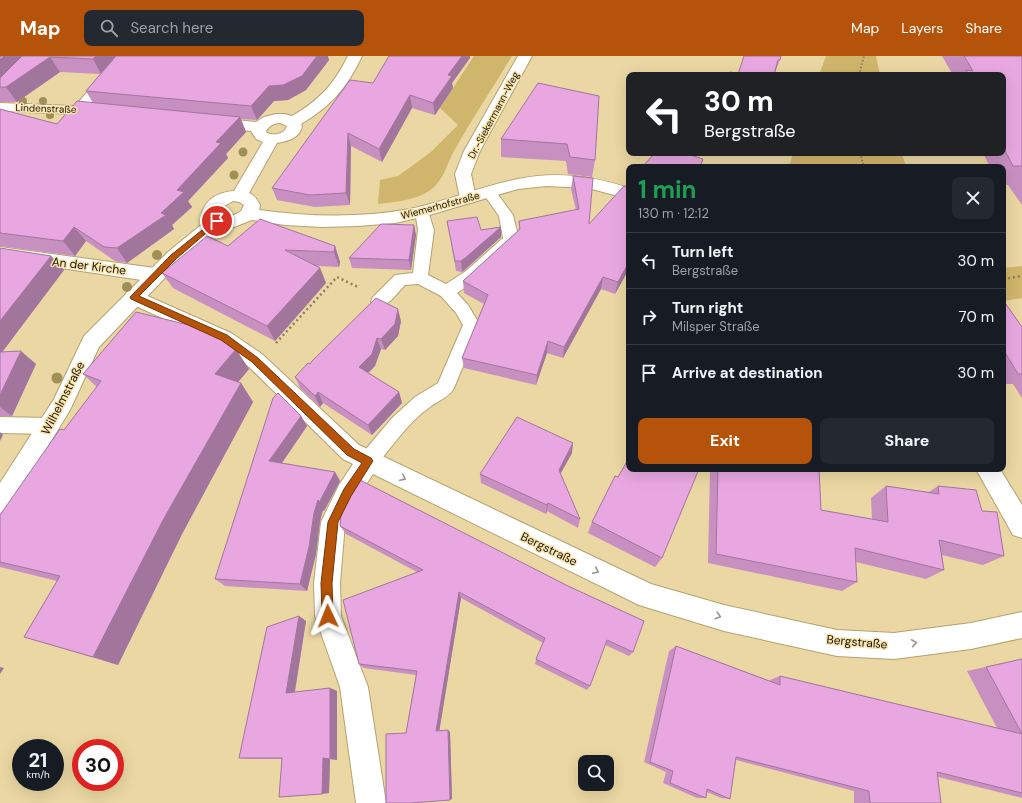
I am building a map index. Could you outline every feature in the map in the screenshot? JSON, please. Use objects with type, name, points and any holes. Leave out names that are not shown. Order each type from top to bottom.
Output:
[{"type":"street","points":[[79,110],[123,61],[123,56]]},
{"type":"street","points":[[293,122],[328,99],[337,87],[355,56]]},
{"type":"street","name":"Dr.-Siekermann-Weg","points":[[468,198],[463,174],[472,151],[526,56]]},
{"type":"street","name":"Lindenstraße","points":[[0,107],[110,112]]},
{"type":"street","points":[[284,118],[293,122],[295,128],[291,133],[283,138],[272,140],[261,136],[258,131],[267,121],[272,119],[284,118]]},
{"type":"street","points":[[201,121],[260,127]]},
{"type":"street","points":[[239,196],[272,140]]},
{"type":"street","name":"Wiemerhofstraße","points":[[249,214],[278,219],[344,221],[395,217],[519,184],[549,180],[566,180],[600,184],[626,193]]},
{"type":"street","points":[[239,196],[247,198],[251,202],[252,208],[249,214],[234,222],[222,222],[217,221],[211,213],[215,204],[224,198],[239,196]]},
{"type":"street","name":"Wilhelmstraße","points":[[0,504],[62,404],[91,342],[155,275],[217,221]]},
{"type":"street","name":"An der Kirche","points":[[0,253],[155,275]]},
{"type":"street","name":"Bergstraße","points":[[134,297],[224,338],[255,360],[351,452],[648,596],[724,618],[837,643],[894,646],[971,636],[1022,625]]},
{"type":"street","points":[[368,461],[347,493],[333,522],[326,583],[328,616],[354,687],[371,803]]},
{"type":"street","points":[[989,472],[1022,527]]},
{"type":"lane","points":[[447,292],[472,275],[511,240],[506,215],[489,192]]},
{"type":"lane","points":[[420,278],[426,230],[422,211]]},
{"type":"lane","points":[[368,461],[399,424],[422,402],[445,388],[472,326],[462,309],[447,292],[420,278],[401,280],[381,299]]},
{"type":"lane","points":[[0,425],[49,426]]},
{"type":"path","points":[[860,72],[864,56]]},
{"type":"path","points":[[1006,279],[1022,276]]},
{"type":"path","points":[[255,360],[269,351],[337,277],[381,299]]},
{"type":"shaded area","points":[[474,56],[512,56],[453,153],[440,180],[433,188],[414,198],[378,204],[380,180],[398,176],[431,152],[458,125],[440,108]]},
{"type":"shaded area","points":[[826,56],[876,56],[879,72],[820,72]]},
{"type":"shaded area","points":[[792,156],[903,156],[905,164],[790,164]]},
{"type":"shaded area","points":[[1022,266],[1022,298],[1006,301],[1006,268]]},
{"type":"building","points":[[22,56],[96,56],[93,59],[50,57],[6,87],[0,87],[0,78]]},
{"type":"building","points":[[116,56],[317,56],[302,76],[283,85],[269,86],[251,106],[86,91]]},
{"type":"building","points":[[389,56],[462,56],[448,75],[452,76],[433,103],[410,95],[379,149],[348,133],[346,193],[310,195],[272,188],[350,80],[373,83]]},
{"type":"building","points":[[744,56],[781,56],[780,60],[778,60],[775,72],[739,72]]},
{"type":"building","points":[[964,56],[1022,56],[1022,166],[1013,166],[1006,153],[1006,72],[967,72],[966,70],[973,71]]},
{"type":"building","points":[[538,83],[599,96],[595,160],[570,157],[567,144],[501,139]]},
{"type":"building","points":[[77,101],[240,117],[216,142],[221,143],[177,190],[184,192],[161,213],[166,215],[117,248],[104,247],[74,227],[63,241],[0,233],[0,109],[57,124]]},
{"type":"building","points":[[652,156],[694,156],[703,159],[701,164],[645,164]]},
{"type":"building","points":[[573,176],[593,178],[589,224],[624,186],[626,186],[626,267],[618,282],[603,277],[564,347],[548,341],[537,375],[462,358],[488,295],[463,281],[520,229],[519,221],[579,209]]},
{"type":"building","points":[[477,217],[481,230],[501,227],[464,259],[461,261],[455,261],[447,221]]},
{"type":"building","points":[[260,219],[335,246],[334,252],[285,250],[320,268],[267,326],[162,273],[207,236],[228,246]]},
{"type":"building","points":[[381,224],[414,225],[409,260],[349,258]]},
{"type":"building","points":[[0,248],[51,256],[0,321]]},
{"type":"building","points":[[376,298],[398,309],[395,324],[381,339],[377,338],[372,354],[359,367],[399,392],[368,425],[318,392],[315,396],[295,377]]},
{"type":"building","points":[[1006,304],[1022,327],[1022,374],[1018,374],[1006,354]]},
{"type":"building","points":[[136,312],[213,331],[236,349],[215,374],[241,383],[163,520],[93,657],[24,637],[60,576],[0,562],[0,515],[60,429],[64,430],[101,381],[83,374]]},
{"type":"building","points":[[21,351],[0,395],[0,352]]},
{"type":"building","points":[[278,393],[301,416],[269,461],[335,472],[319,503],[318,500],[300,584],[215,579],[273,398]]},
{"type":"building","points":[[517,417],[573,443],[559,470],[580,519],[548,503],[547,505],[480,474]]},
{"type":"building","points":[[626,463],[626,472],[698,472],[662,558],[592,522],[615,476],[618,477]]},
{"type":"building","points":[[718,472],[819,472],[821,510],[888,522],[886,486],[939,494],[938,486],[976,490],[982,511],[997,512],[1004,556],[939,540],[944,570],[855,548],[857,582],[716,554]]},
{"type":"building","points":[[360,480],[568,586],[644,621],[633,652],[607,640],[590,686],[536,659],[545,638],[459,592],[436,731],[448,730],[450,800],[386,803],[386,734],[406,733],[417,671],[359,664],[343,600],[423,570],[340,526],[341,515]]},
{"type":"building","points":[[299,616],[286,693],[330,688],[330,759],[323,758],[322,794],[279,797],[282,758],[239,758],[267,627]]},
{"type":"building","points":[[676,646],[780,685],[780,676],[1022,734],[1022,793],[937,772],[941,803],[870,803],[869,791],[736,757],[730,799],[707,789],[706,798],[670,783],[673,771],[650,762]]},
{"type":"building","points":[[1022,659],[1022,734],[986,667]]},
{"type":"route","points":[[217,221],[174,257],[134,297],[224,338],[255,360],[351,452],[368,461],[347,493],[333,522],[326,583],[328,616]]}]
